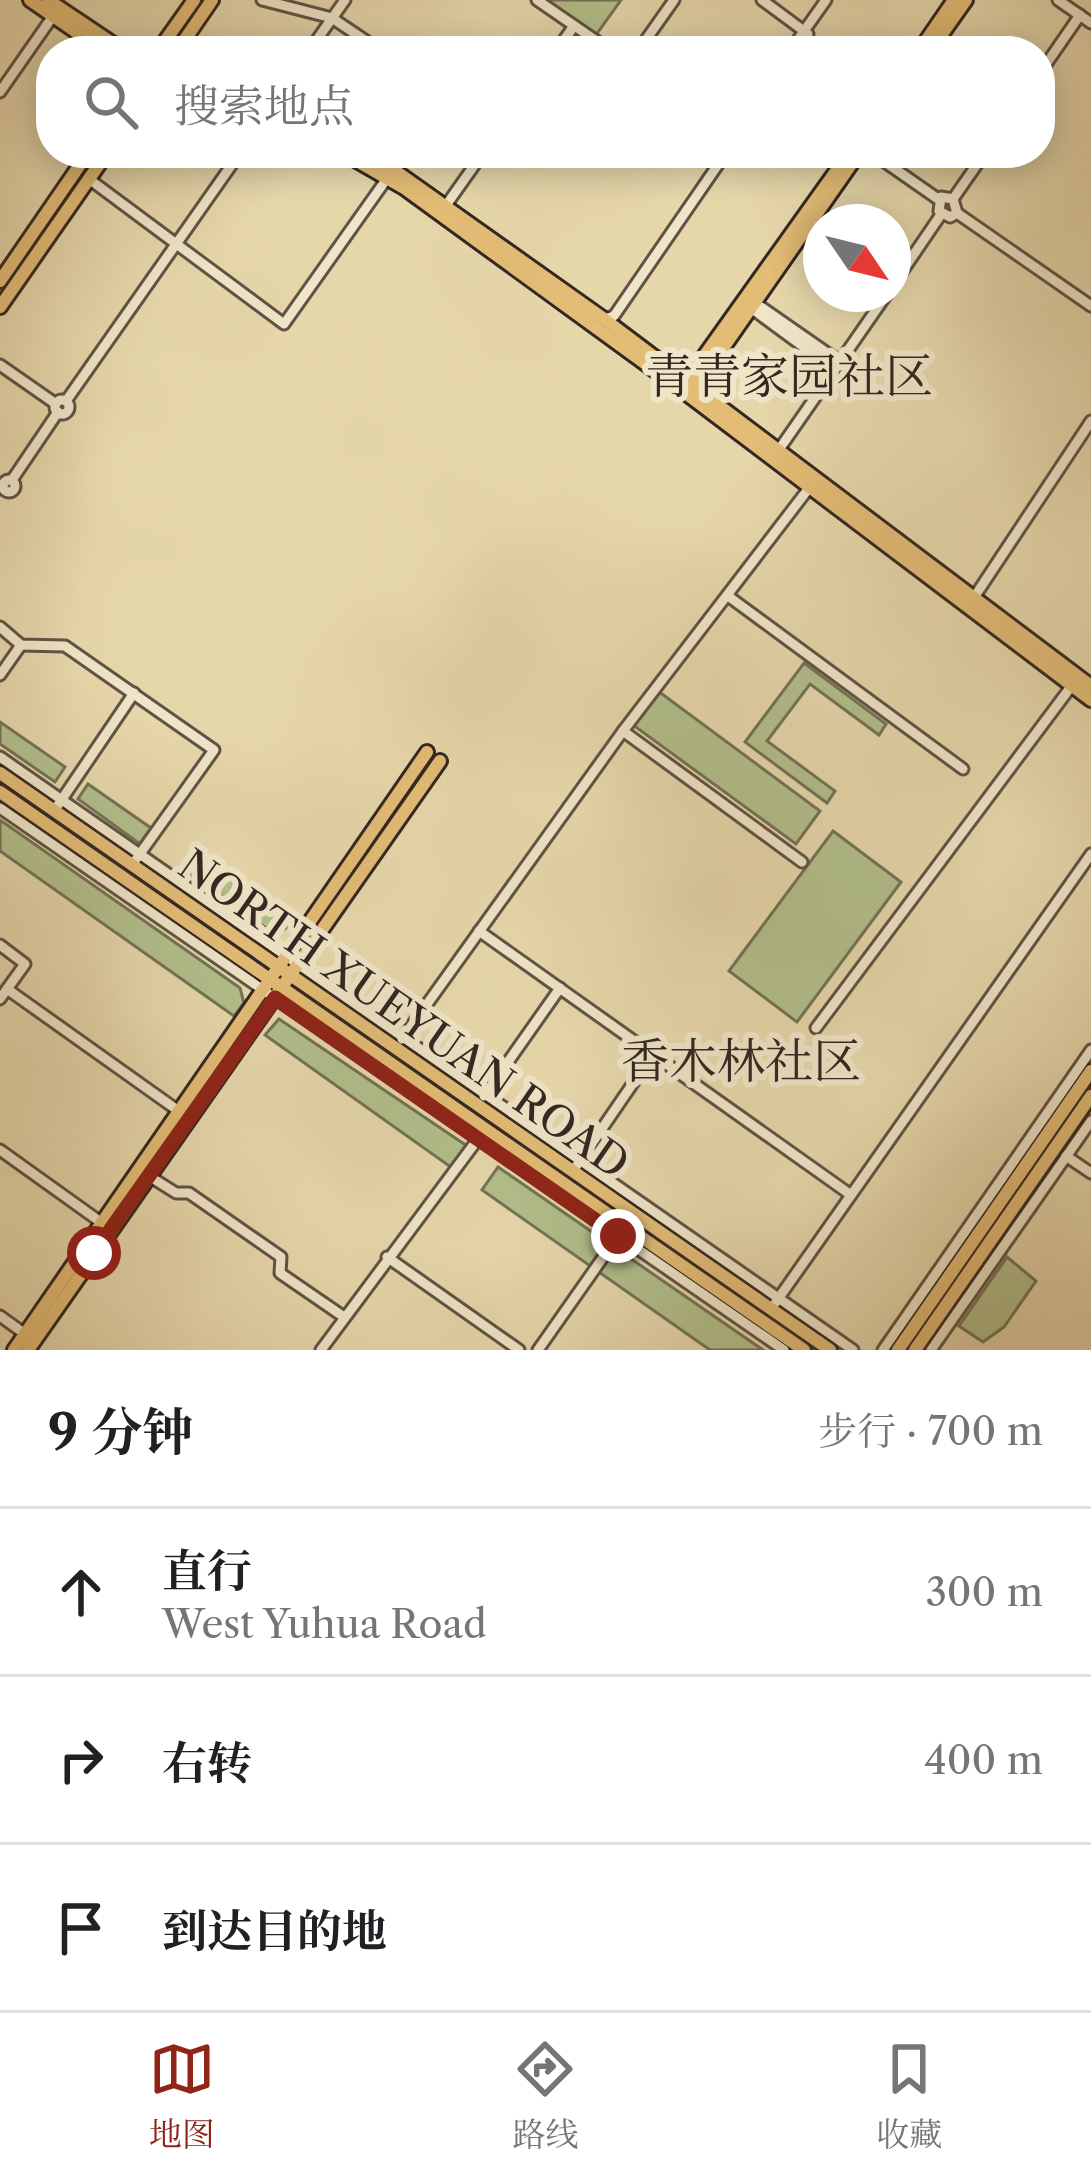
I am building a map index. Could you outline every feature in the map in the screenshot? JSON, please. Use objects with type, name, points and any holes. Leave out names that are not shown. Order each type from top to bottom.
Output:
[{"type":"main road","points":[[30,0],[82,36]]},
{"type":"main road","points":[[48,0],[102,36]]},
{"type":"main road","points":[[169,36],[194,0]]},
{"type":"main road","points":[[187,36],[212,0]]},
{"type":"main road","points":[[929,36],[954,0]]},
{"type":"main road","points":[[941,36],[966,0]]},
{"type":"main road","points":[[0,281],[78,168]]},
{"type":"main road","points":[[0,307],[97,168]]},
{"type":"main road","points":[[371,168],[778,451],[972,600],[1091,700]]},
{"type":"main road","points":[[393,168],[604,319],[809,488],[1091,686]]},
{"type":"main road","points":[[687,389],[839,168]]},
{"type":"main road","points":[[687,389],[751,308],[849,168]]},
{"type":"main road","points":[[28,1350],[427,752]]},
{"type":"main road","points":[[14,1350],[102,1222],[145,1173],[180,1112],[440,761]]},
{"type":"main road","name":"NORTH XUEYUAN ROAD","points":[[0,773],[136,859],[281,977],[561,1189],[804,1350]]},
{"type":"main road","name":"NORTH XUEYUAN ROAD","points":[[0,792],[42,829],[281,977],[400,1043],[774,1304],[830,1350]]},
{"type":"main road","points":[[42,829],[57,805]]},
{"type":"main road","points":[[898,1350],[1091,1071]]},
{"type":"main road","points":[[915,1350],[1091,1096]]},
{"type":"main road","points":[[561,1189],[576,1166]]},
{"type":"street","points":[[262,0],[334,19],[359,36]]},
{"type":"street","points":[[322,36],[347,0]]},
{"type":"street","points":[[537,0],[588,36]]},
{"type":"street","points":[[649,36],[674,0]]},
{"type":"street","points":[[762,0],[807,32]]},
{"type":"street","points":[[804,36],[828,0]]},
{"type":"street","points":[[1058,0],[1091,22]]},
{"type":"street","points":[[1055,51],[1080,15]]},
{"type":"street","points":[[39,36],[53,16]]},
{"type":"street","points":[[567,36],[574,26]]},
{"type":"street","points":[[0,92],[36,40]]},
{"type":"street","points":[[3,496],[4,482],[12,480],[230,168]]},
{"type":"street","points":[[447,204],[473,168]]},
{"type":"street","points":[[604,319],[712,168]]},
{"type":"street","points":[[893,168],[938,200],[942,213]]},
{"type":"street","points":[[953,199],[975,168]]},
{"type":"street","points":[[89,179],[284,324],[388,177]]},
{"type":"street","points":[[938,200],[953,199]]},
{"type":"street","points":[[953,199],[957,213]]},
{"type":"street","points":[[942,213],[957,213],[1091,306]]},
{"type":"street","points":[[911,259],[942,213]]},
{"type":"street","points":[[751,308],[760,308],[837,366]]},
{"type":"street","points":[[778,451],[874,312]]},
{"type":"street","points":[[0,365],[60,406]]},
{"type":"street","points":[[972,600],[1091,422]]},
{"type":"street","points":[[400,1043],[622,731],[809,488]]},
{"type":"street","points":[[728,596],[963,769]]},
{"type":"street","points":[[0,627],[21,645],[56,641],[214,750],[136,859]]},
{"type":"street","points":[[0,675],[21,645]]},
{"type":"street","points":[[816,1028],[1073,684]]},
{"type":"street","points":[[0,757],[57,805],[134,694]]},
{"type":"street","points":[[622,731],[802,862]]},
{"type":"street","points":[[0,808],[42,829]]},
{"type":"street","points":[[853,1350],[774,1304],[1091,854]]},
{"type":"street","points":[[479,931],[851,1195]]},
{"type":"street","points":[[0,945],[25,964],[3,994],[180,1112]]},
{"type":"street","points":[[281,977],[478,1139],[561,1189],[618,1236],[784,1350]]},
{"type":"street","points":[[481,1100],[560,988]]},
{"type":"street","points":[[883,1350],[1091,1050]]},
{"type":"street","points":[[576,1166],[653,1054]]},
{"type":"street","points":[[931,1350],[1091,1121]]},
{"type":"street","points":[[321,1350],[478,1139]]},
{"type":"street","points":[[0,1150],[102,1222]]},
{"type":"street","points":[[1066,1156],[1091,1172]]},
{"type":"street","points":[[145,1173],[176,1193],[190,1193],[281,1257],[280,1273],[344,1317]]},
{"type":"street","points":[[538,1350],[618,1236]]},
{"type":"street","points":[[387,1257],[519,1350]]},
{"type":"street","points":[[0,1316],[25,1334]]},
{"type":"green space","points":[[545,0],[621,0],[596,35]]},
{"type":"green space","points":[[804,663],[886,724],[879,735],[810,684],[767,741],[835,791],[827,803],[745,742]]},
{"type":"green space","points":[[658,691],[820,811],[796,844],[633,725]]},
{"type":"green space","points":[[0,722],[65,767],[55,782],[0,744]]},
{"type":"green space","points":[[88,784],[151,828],[140,844],[78,799]]},
{"type":"green space","points":[[0,820],[240,988],[244,1003],[234,1016],[0,851]]},
{"type":"green space","points":[[833,831],[901,882],[797,1022],[729,971]]},
{"type":"green space","points":[[193,852],[291,921],[285,929],[266,928],[181,868]]},
{"type":"green space","points":[[279,1019],[467,1146],[452,1168],[265,1035]]},
{"type":"green space","points":[[498,1167],[763,1350],[710,1350],[482,1190]]},
{"type":"green space","points":[[1007,1257],[1036,1281],[1004,1327],[983,1342],[959,1326]]},
{"type":"district","name":"青青家园社区","points":[[789,375]]},
{"type":"district","name":"香木林社区","points":[[741,1060]]},
{"type":"route","points":[[94,1253],[275,998],[618,1236]]}]
